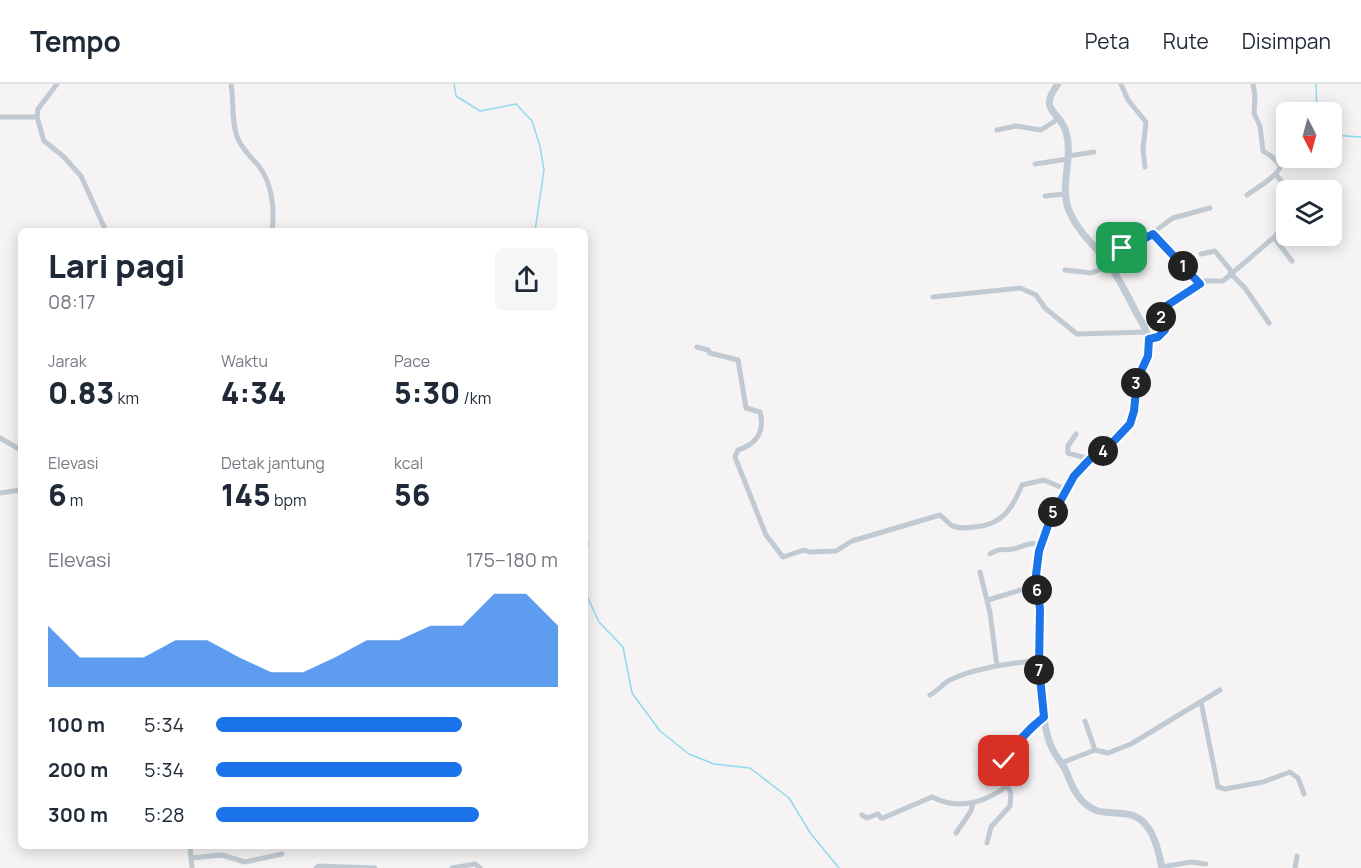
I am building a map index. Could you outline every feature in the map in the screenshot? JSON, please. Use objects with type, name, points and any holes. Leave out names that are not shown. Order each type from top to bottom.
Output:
[{"type":"main road","points":[[1054,85],[1049,103],[1052,112],[1067,133],[1065,194],[1068,210],[1077,226],[1110,266],[1148,335],[1148,356],[1137,380],[1134,411],[1130,424],[1112,443],[1079,469],[1065,489],[1050,520],[1036,562],[1040,609],[1039,675],[1044,717],[1051,746],[1069,783],[1080,799],[1099,811],[1131,815],[1144,823],[1155,841],[1162,868]]},
{"type":"street","points":[[57,84],[38,109],[37,117],[44,141],[63,156],[81,176],[105,228]]},
{"type":"street","points":[[231,84],[236,136],[242,148],[257,164],[269,183],[272,228]]},
{"type":"street","points":[[1121,84],[1128,100],[1146,122],[1143,149],[1145,167]]},
{"type":"street","points":[[1247,195],[1275,174],[1281,164],[1263,151],[1260,126],[1254,113],[1253,84]]},
{"type":"street","points":[[0,117],[37,117]]},
{"type":"street","points":[[997,130],[1016,126],[1041,130],[1059,119]]},
{"type":"street","points":[[1035,164],[1094,152]]},
{"type":"street","points":[[1275,174],[1281,180]]},
{"type":"street","points":[[1046,196],[1065,194]]},
{"type":"street","points":[[1117,240],[1122,248],[1130,249],[1173,218],[1210,208]]},
{"type":"street","points":[[1153,234],[1200,284]]},
{"type":"street","points":[[933,297],[1020,288],[1036,295],[1045,308],[1074,333],[1158,337],[1165,330],[1160,310],[1200,284],[1208,281],[1222,282],[1276,235]]},
{"type":"street","points":[[1274,238],[1292,261]]},
{"type":"street","points":[[1201,254],[1215,251],[1245,288],[1269,323]]},
{"type":"street","points":[[1065,270],[1090,273],[1110,266]]},
{"type":"street","points":[[697,347],[738,360],[746,408],[760,412],[762,428],[752,445],[738,450],[735,457],[747,493],[766,535],[783,557],[804,550],[836,551],[852,541],[940,515],[951,525],[960,528],[989,526],[998,521],[1015,500],[1022,485],[1046,480],[1065,489]]},
{"type":"street","points":[[1076,434],[1068,446],[1068,453],[1090,459]]},
{"type":"street","points":[[0,438],[18,448]]},
{"type":"street","points":[[0,493],[18,490]]},
{"type":"street","points":[[990,554],[999,548],[1012,549],[1033,542],[1041,545]]},
{"type":"street","points":[[980,572],[988,600],[997,666]]},
{"type":"street","points":[[988,600],[1037,585]]},
{"type":"street","points":[[930,694],[952,679],[997,666],[1039,660]]},
{"type":"street","points":[[1061,763],[1095,750],[1108,753],[1131,744],[1220,690]]},
{"type":"street","points":[[1201,702],[1218,787],[1225,789],[1263,782],[1290,772],[1298,778],[1304,795]]},
{"type":"street","points":[[987,843],[991,827],[1010,806],[1011,793],[1007,786],[1005,759],[1013,751],[1022,735],[1044,717]]},
{"type":"street","points":[[1085,721],[1095,750]]},
{"type":"street","points":[[862,815],[867,818],[878,814],[880,818],[883,818],[933,797],[938,801],[973,803],[1007,786]]},
{"type":"street","points":[[956,833],[971,811],[973,803]]},
{"type":"street","points":[[190,849],[192,868]]},
{"type":"street","points":[[191,858],[222,855],[245,862],[282,854]]},
{"type":"street","points":[[1295,868],[1297,856]]},
{"type":"street","points":[[1162,868],[1191,862],[1206,864]]},
{"type":"street","points":[[452,868],[476,864],[480,868]]},
{"type":"street","points":[[316,868],[319,866],[375,868]]},
{"type":"waterway","points":[[454,84],[456,96],[480,111],[516,104],[532,121],[540,146],[544,170],[535,228]]},
{"type":"waterway","points":[[1316,84],[1317,102]]},
{"type":"waterway","points":[[1342,136],[1361,137]]},
{"type":"waterway","points":[[588,598],[599,622],[623,647],[632,693],[660,731],[689,754],[714,764],[750,768],[789,798],[811,834],[839,868]]},
{"type":"route","points":[[1004,761],[1022,735],[1044,717],[1039,675],[1040,609],[1036,562],[1050,520],[1065,489],[1079,469],[1126,431],[1130,424],[1134,411],[1137,380],[1148,356],[1149,339],[1158,337],[1165,330],[1160,310],[1200,284],[1153,234],[1138,242],[1133,248],[1126,250],[1122,248]]}]
